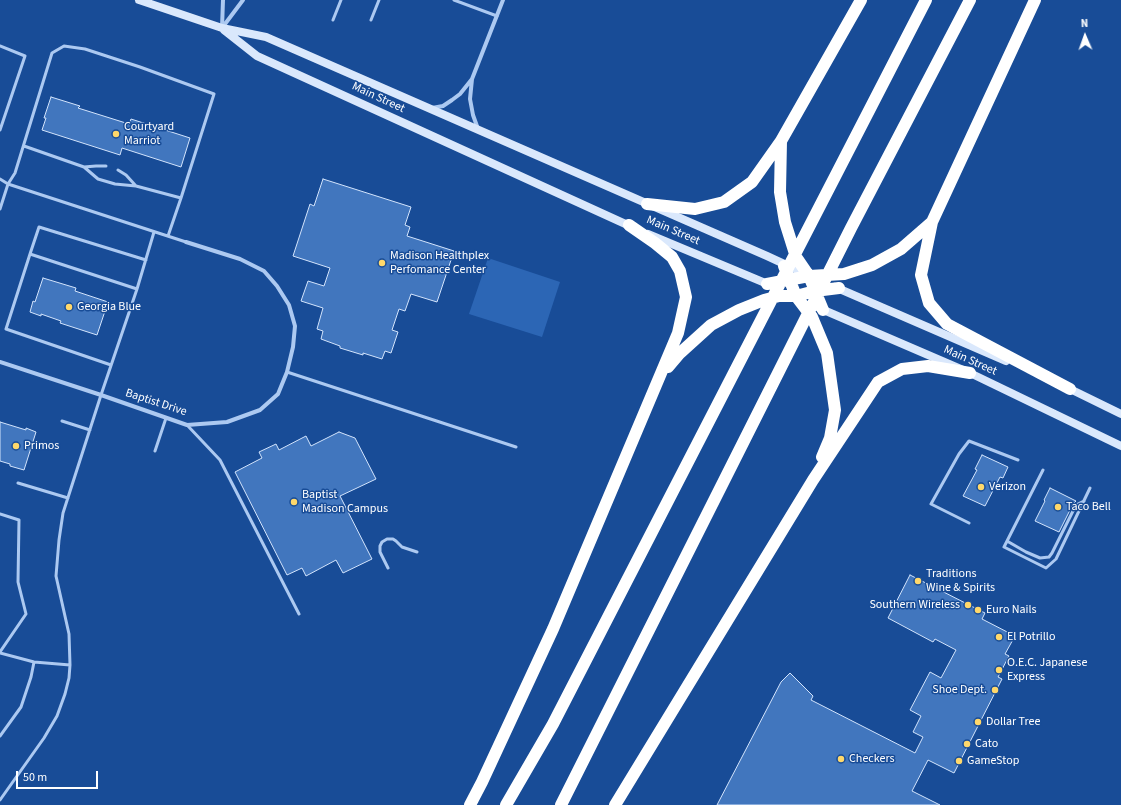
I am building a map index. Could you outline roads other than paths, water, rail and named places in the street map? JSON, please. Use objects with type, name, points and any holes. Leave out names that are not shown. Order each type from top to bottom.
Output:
[{"type":"highway","points":[[647,204],[695,209],[724,202],[752,182],[781,141],[861,0]]},
{"type":"highway","points":[[506,805],[553,724],[926,0]]},
{"type":"highway","points":[[561,805],[851,228],[970,0]]},
{"type":"highway","points":[[1035,0],[932,222],[921,275],[929,303],[947,324],[1070,389]]},
{"type":"highway","points":[[781,141],[780,192],[785,222],[796,256],[809,276],[823,310]]},
{"type":"highway","points":[[761,282],[791,280],[809,276],[844,274],[872,265],[901,248],[932,222]]},
{"type":"highway","points":[[470,805],[553,628],[678,333],[686,297],[680,271],[672,257],[656,243],[628,225]]},
{"type":"highway","points":[[783,263],[791,280],[796,296],[812,317],[827,353],[835,410],[830,438],[813,480]]},
{"type":"highway","points":[[658,381],[679,354],[711,326],[739,310],[774,297],[796,296],[815,291],[839,288]]},
{"type":"highway","points":[[615,805],[813,480],[878,382],[902,369],[928,366],[970,373]]},
{"type":"main road","name":"Main Street","points":[[139,0],[222,28],[266,37],[1070,389],[1121,414]]},
{"type":"main road","name":"Main Street","points":[[222,28],[257,56],[628,225],[796,296],[823,310],[970,373],[1121,446]]},
{"type":"street","points":[[222,28],[223,0]]},
{"type":"street","points":[[222,28],[243,0]]},
{"type":"street","points":[[478,129],[473,115],[470,99],[472,79],[503,0]]},
{"type":"street","points":[[431,109],[443,106],[452,100],[460,94],[472,79]]},
{"type":"street","name":"Baptist Drive","points":[[0,362],[187,425],[227,422],[260,410],[278,394],[287,372],[294,347],[294,326],[289,305],[277,286],[264,271],[240,259],[186,242]]},
{"type":"lane","points":[[333,20],[341,0]]},
{"type":"lane","points":[[370,20],[379,0]]},
{"type":"lane","points":[[454,0],[497,16]]},
{"type":"lane","points":[[0,46],[25,56],[0,130]]},
{"type":"lane","points":[[0,209],[8,184],[16,173],[52,53],[64,46],[85,50],[133,65],[214,94],[168,236]]},
{"type":"lane","points":[[24,146],[84,167],[98,179],[115,184],[136,186],[181,198]]},
{"type":"lane","points":[[84,167],[106,166]]},
{"type":"lane","points":[[118,170],[126,175],[136,186]]},
{"type":"lane","points":[[0,179],[8,184],[186,242]]},
{"type":"lane","points":[[111,365],[6,328],[39,227],[146,260]]},
{"type":"lane","points":[[0,800],[44,738],[57,716],[65,694],[69,678],[70,665],[69,634],[56,576],[63,513],[137,290],[154,232]]},
{"type":"lane","points":[[30,254],[137,290]]},
{"type":"lane","points":[[287,372],[516,447]]},
{"type":"lane","points":[[155,452],[166,418]]},
{"type":"lane","points":[[62,421],[90,430]]},
{"type":"lane","points":[[187,425],[220,460],[299,614]]},
{"type":"lane","points":[[969,523],[931,504],[959,454],[969,441],[1018,460]]},
{"type":"lane","points":[[1043,470],[1004,547],[1046,568],[1056,560],[1090,488]]},
{"type":"lane","points":[[18,483],[68,498]]},
{"type":"lane","points":[[1007,540],[1026,552],[1040,558],[1049,557],[1076,505],[1084,501]]},
{"type":"lane","points":[[0,514],[19,520],[18,582],[26,614],[0,653],[34,662],[70,665]]},
{"type":"lane","points":[[388,568],[380,552],[380,546],[386,539],[392,539],[402,547],[417,552]]},
{"type":"lane","points":[[0,736],[21,707],[31,677],[34,662]]},
{"type":"place","name":"Courtyard Marriot","points":[[116,134]]},
{"type":"place","name":"Madison Healthplex Perfomance Center","points":[[382,263]]},
{"type":"place","name":"Georgia Blue","points":[[69,307]]},
{"type":"place","name":"Primos","points":[[16,446]]},
{"type":"place","name":"Verizon","points":[[981,487]]},
{"type":"place","name":"Baptist Madison Campus","points":[[294,502]]},
{"type":"place","name":"Taco Bell","points":[[1058,507]]},
{"type":"place","name":"Traditions Wine & Spirits","points":[[918,581]]},
{"type":"place","name":"Southern Wireless","points":[[968,605]]},
{"type":"place","name":"Euro Nails","points":[[978,610]]},
{"type":"place","name":"El Potrillo","points":[[999,637]]},
{"type":"place","name":"O.E.C. Japanese Express","points":[[999,670]]},
{"type":"place","name":"Shoe Dept.","points":[[995,690]]},
{"type":"place","name":"Dollar Tree","points":[[978,722]]},
{"type":"place","name":"Cato","points":[[967,744]]},
{"type":"place","name":"Checkers","points":[[841,759]]},
{"type":"place","name":"GameStop","points":[[959,761]]}]
